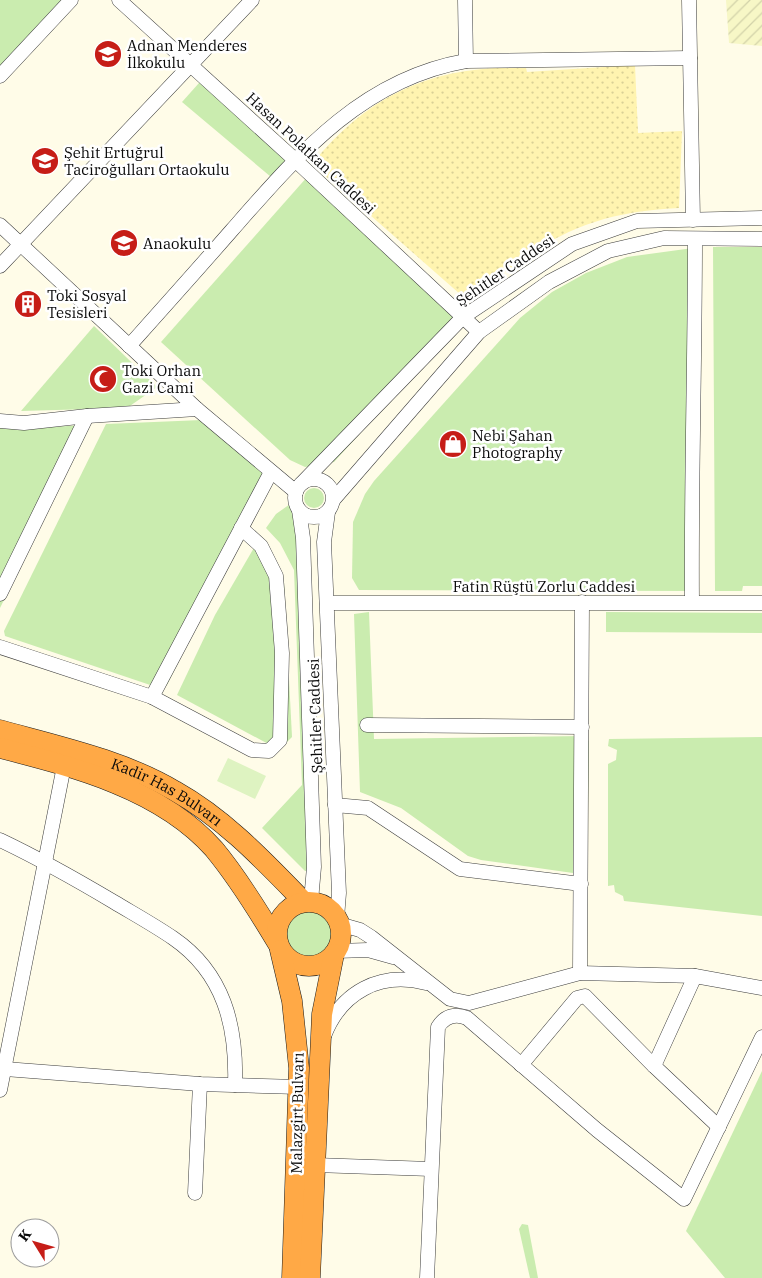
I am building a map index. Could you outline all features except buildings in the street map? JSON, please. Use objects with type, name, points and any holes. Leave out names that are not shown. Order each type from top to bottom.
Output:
[{"type":"highway","name":"Kadir Has Bulvarı","points":[[0,730],[124,767],[175,790],[240,837],[308,902]]},
{"type":"highway","name":"Kadir Has Bulvarı","points":[[0,748],[64,766],[130,790],[160,806],[188,826],[214,850],[262,918],[279,947]]},
{"type":"highway","points":[[308,902],[328,908],[338,921],[341,938],[335,952],[324,962],[306,966],[288,960],[279,947],[277,925],[283,914],[293,906],[308,902]]},
{"type":"highway","name":"Malazgirt Bulvarı","points":[[279,947],[295,1020],[299,1087],[292,1278]]},
{"type":"highway","name":"Malazgirt Bulvarı","points":[[310,1278],[322,1014],[335,952]]},
{"type":"street","points":[[0,76],[71,0]]},
{"type":"street","name":"Hasan Polatkan Caddesi","points":[[119,0],[294,159],[479,332]]},
{"type":"street","points":[[0,266],[192,66],[252,0]]},
{"type":"street","points":[[465,0],[466,61]]},
{"type":"street","points":[[689,0],[693,220]]},
{"type":"street","points":[[129,346],[294,159],[359,106],[389,87],[426,71],[466,61],[690,58]]},
{"type":"street","name":"Şehitler Caddesi","points":[[299,488],[463,317],[572,244],[637,221],[762,218]]},
{"type":"street","points":[[0,225],[197,410],[271,472],[299,488]]},
{"type":"street","points":[[334,499],[330,487],[325,482],[313,479],[299,488],[296,504],[299,510],[310,517],[322,516],[328,512],[334,499],[479,332],[549,282],[608,251],[664,238],[695,240],[762,239]]},
{"type":"street","points":[[692,602],[691,459],[694,401],[695,240]]},
{"type":"street","points":[[0,421],[24,423],[87,416],[197,410]]},
{"type":"street","points":[[0,594],[87,416]]},
{"type":"street","points":[[152,697],[271,472]]},
{"type":"street","name":"Şehitler Caddesi","points":[[299,510],[303,538],[314,867],[308,902]]},
{"type":"street","name":"Şehitler Caddesi","points":[[328,512],[324,542],[338,921]]},
{"type":"street","points":[[0,647],[152,697],[252,750],[269,751],[280,740],[282,653],[276,576],[260,546],[241,528]]},
{"type":"street","points":[[580,973],[582,602]]},
{"type":"street","name":"Fatin Rüştü Zorlu Caddesi","points":[[327,603],[762,602]]},
{"type":"street","points":[[367,725],[582,727]]},
{"type":"street","points":[[0,1090],[64,766]]},
{"type":"street","points":[[335,805],[368,808],[460,869],[581,884]]},
{"type":"street","points":[[0,840],[46,861],[172,937],[202,964],[216,984],[229,1017],[236,1054],[235,1085]]},
{"type":"street","points":[[338,921],[360,930],[450,999],[469,1003],[580,973],[695,976],[762,988]]},
{"type":"street","points":[[335,952],[368,950],[399,959]]},
{"type":"street","points":[[654,1066],[695,976]]},
{"type":"street","points":[[320,1049],[327,1029],[337,1011],[362,988],[378,981],[393,979],[430,984]]},
{"type":"street","points":[[521,1065],[577,998],[582,996],[587,998],[654,1066],[719,1127]]},
{"type":"street","points":[[454,1016],[458,1001]]},
{"type":"street","points":[[427,1278],[438,1028],[443,1021],[454,1016],[467,1018],[597,1130],[684,1199],[762,1037]]},
{"type":"street","points":[[4,1066],[200,1084],[299,1087]]},
{"type":"street","points":[[194,1193],[200,1084]]},
{"type":"street","points":[[315,1165],[432,1169]]},
{"type":"green space","points":[[0,0],[66,0],[0,72]]},
{"type":"green space","points":[[726,0],[762,0],[762,46],[729,43]]},
{"type":"green space","points":[[205,82],[295,161],[277,182],[182,102],[199,83]]},
{"type":"green space","points":[[308,176],[465,318],[334,462],[305,467],[290,460],[161,342]]},
{"type":"green space","points":[[713,247],[762,247],[762,586],[743,586],[742,591],[715,591]]},
{"type":"green space","points":[[693,248],[697,591],[359,590],[352,578],[353,522],[365,494],[374,481],[520,318],[552,292],[586,273],[627,257]]},
{"type":"green space","points":[[94,326],[157,387],[127,408],[21,411]]},
{"type":"green space","points":[[202,420],[267,477],[268,482],[167,685],[162,689],[5,636],[4,631],[106,424]]},
{"type":"green space","points":[[85,425],[89,428],[0,608],[0,426],[16,429]]},
{"type":"green space","points":[[314,488],[321,491],[324,498],[321,505],[314,508],[307,505],[304,498],[307,491]]},
{"type":"green space","points":[[293,502],[307,539],[311,871],[305,871],[262,828],[302,785],[294,570],[280,543],[266,528],[276,514]]},
{"type":"green space","points":[[259,539],[278,567],[284,582],[292,737],[284,745],[272,746],[177,695],[215,615]]},
{"type":"green space","points":[[369,612],[374,739],[583,736],[589,741],[587,875],[481,860],[468,856],[401,808],[360,792],[354,614]]},
{"type":"green space","points":[[606,612],[762,613],[762,633],[606,632]]},
{"type":"green space","points":[[762,737],[762,916],[624,901],[623,896],[615,892],[614,885],[608,886],[608,764],[616,760],[617,750],[608,746],[609,739]]},
{"type":"green space","points":[[228,758],[266,776],[255,799],[217,781]]},
{"type":"green space","points":[[304,909],[314,909],[327,916],[334,929],[334,939],[327,952],[314,959],[304,959],[295,955],[288,948],[284,939],[284,929],[288,920],[295,913]]},
{"type":"green space","points":[[762,1071],[762,1278],[725,1278],[686,1231]]},
{"type":"green space","points":[[522,1224],[528,1225],[538,1278],[530,1278],[519,1229]]},
{"type":"sand","points":[[635,65],[638,133],[682,131],[679,208],[617,216],[565,234],[517,263],[469,302],[312,164],[334,139],[357,118],[381,101],[407,88],[434,78],[463,71],[493,68],[526,68],[527,72]]},
{"type":"place","name":"Adnan Menderes İlkokulu","points":[[108,54]]},
{"type":"place","name":"Şehit Ertuğrul Taciroğulları Ortaokulu","points":[[45,161]]},
{"type":"place","name":"Anaokulu","points":[[124,243]]},
{"type":"place","name":"Toki Sosyal Tesisleri","points":[[28,304]]},
{"type":"place","name":"Toki Orhan Gazi Cami","points":[[103,379]]},
{"type":"place","name":"Nebi Şahan Photography","points":[[453,444]]}]
